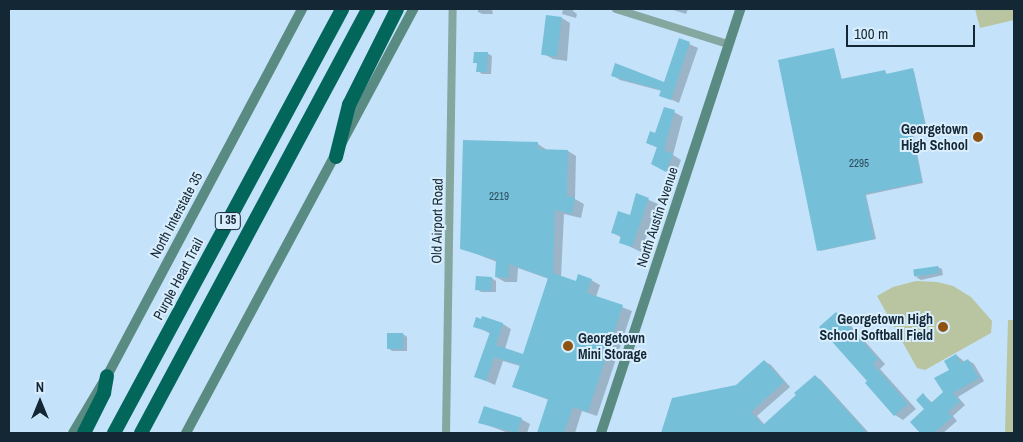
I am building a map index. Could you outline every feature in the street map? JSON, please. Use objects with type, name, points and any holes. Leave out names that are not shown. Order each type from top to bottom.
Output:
[{"type":"highway","name":"Purple Heart Trail","points":[[114,433],[342,9]]},
{"type":"highway","name":"I 35","points":[[141,433],[368,9]]},
{"type":"highway","points":[[336,156],[349,105],[397,9]]},
{"type":"highway","points":[[84,433],[104,392],[107,376]]},
{"type":"main road","name":"North Interstate 35","points":[[73,433],[107,376],[302,9]]},
{"type":"main road","points":[[186,433],[413,9]]},
{"type":"main road","name":"North Austin Avenue","points":[[601,433],[740,9]]},
{"type":"street","name":"Old Airport Road","points":[[446,433],[453,9]]},
{"type":"street","points":[[616,9],[728,44]]},
{"type":"green space","points":[[975,9],[1014,9],[1014,20],[980,28]]},
{"type":"green space","name":"Georgetown High School Softball Field","points":[[916,281],[937,282],[953,286],[971,297],[992,321],[991,333],[925,370],[917,368],[877,296],[893,287]]},
{"type":"green space","points":[[1008,320],[1014,320],[1014,433],[1005,433]]},
{"type":"building","points":[[546,15],[562,17],[557,57],[541,55]]},
{"type":"building","points":[[679,38],[690,42],[671,100],[659,96],[661,90],[611,76],[615,63],[664,82]]},
{"type":"building","points":[[834,48],[841,79],[885,70],[886,74],[913,68],[926,130],[912,133],[922,182],[865,194],[874,239],[817,251],[778,60]]},
{"type":"building","points":[[474,52],[488,52],[487,72],[476,72],[477,63],[473,63]]},
{"type":"building","points":[[664,107],[675,110],[664,150],[673,154],[666,172],[651,164],[657,147],[646,143],[650,131],[655,133]]},
{"type":"building","points":[[463,140],[538,142],[538,149],[568,150],[567,196],[575,198],[572,214],[555,210],[553,273],[576,281],[578,274],[592,279],[587,293],[623,305],[588,412],[573,407],[564,433],[537,433],[548,399],[512,387],[520,365],[494,357],[486,381],[474,377],[490,332],[473,327],[476,317],[481,319],[482,316],[503,323],[496,345],[523,354],[548,278],[509,264],[509,278],[495,277],[496,260],[460,249]]},
{"type":"building","points":[[636,193],[649,198],[632,247],[619,243],[621,236],[611,233],[618,211],[630,215]]},
{"type":"building","points":[[938,266],[939,273],[914,276],[913,269]]},
{"type":"building","points":[[476,276],[492,277],[491,291],[475,290]]},
{"type":"building","points":[[836,312],[878,359],[873,364],[908,404],[894,416],[865,383],[867,381],[819,327]]},
{"type":"building","points":[[387,333],[403,333],[403,349],[387,349]]},
{"type":"building","points":[[956,354],[961,363],[968,359],[979,378],[953,393],[960,401],[948,412],[952,417],[934,433],[920,433],[910,422],[924,409],[916,400],[923,393],[931,403],[943,392],[934,378],[949,370],[944,361]]},
{"type":"building","points":[[764,360],[784,382],[751,412],[763,425],[796,395],[794,393],[815,375],[867,433],[661,433],[672,398],[736,385]]},
{"type":"building","points":[[484,406],[522,418],[517,433],[478,423]]},
{"type":"place","name":"Georgetown High School","points":[[978,137]]},
{"type":"place","name":"Georgetown High School Softball Field","points":[[943,327]]},
{"type":"place","name":"Georgetown Mini Storage","points":[[568,346]]}]
